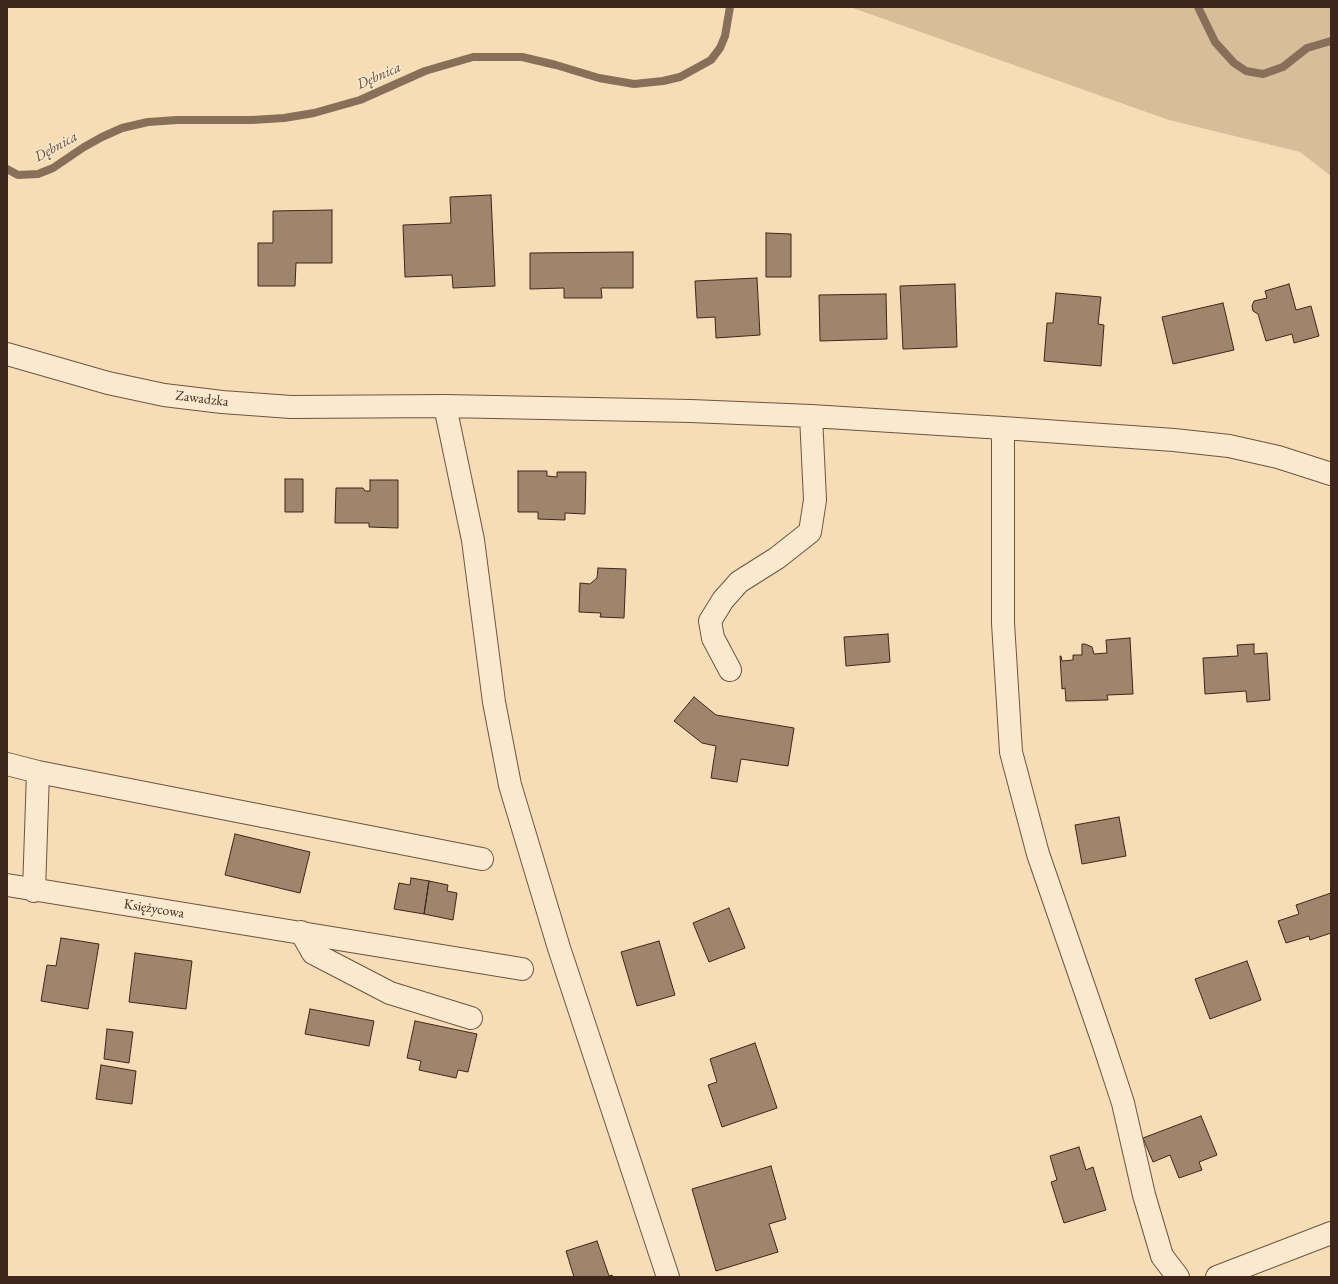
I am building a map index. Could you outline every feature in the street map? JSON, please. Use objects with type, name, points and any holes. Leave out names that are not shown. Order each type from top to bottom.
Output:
[{"type":"street","name":"Zawadzka","points":[[7,354],[108,383],[164,394],[222,402],[291,407],[445,406],[690,411],[811,416],[1003,428],[1174,440],[1229,446],[1278,457],[1331,474]]},
{"type":"street","points":[[445,406],[474,540],[494,702],[510,786],[559,948],[668,1277]]},
{"type":"street","points":[[730,670],[713,638],[710,621],[723,600],[739,582],[777,558],[810,532],[814,500],[811,416]]},
{"type":"street","points":[[1003,428],[1003,623],[1011,752],[1038,854],[1123,1103],[1144,1195],[1162,1256],[1178,1277]]},
{"type":"street","points":[[7,764],[38,772],[482,859]]},
{"type":"street","points":[[34,890],[38,772]]},
{"type":"street","name":"Księżycowa","points":[[7,885],[522,969]]},
{"type":"street","points":[[307,934],[313,953],[390,993],[471,1018]]},
{"type":"street","points":[[1217,1277],[1331,1233]]},
{"type":"shaded area","points":[[850,7],[1331,7],[1331,176],[1300,152],[1169,120]]},
{"type":"building","points":[[491,195],[495,286],[453,288],[452,275],[405,277],[403,225],[451,223],[450,197]]},
{"type":"building","points":[[332,210],[332,263],[296,263],[295,286],[258,286],[258,243],[273,243],[273,211]]},
{"type":"building","points":[[766,233],[791,234],[791,277],[766,277]]},
{"type":"building","points":[[633,252],[633,288],[601,288],[602,298],[564,298],[564,288],[530,289],[530,253]]},
{"type":"building","points":[[757,278],[760,335],[716,338],[715,317],[697,318],[695,281]]},
{"type":"building","points":[[955,284],[957,347],[903,349],[900,286]]},
{"type":"building","points":[[1289,284],[1296,310],[1311,306],[1319,336],[1294,343],[1292,334],[1266,341],[1258,314],[1253,311],[1252,306],[1254,301],[1267,298],[1265,291]]},
{"type":"building","points":[[1056,293],[1101,297],[1098,324],[1104,325],[1101,366],[1044,361],[1047,323],[1053,323]]},
{"type":"building","points":[[886,294],[887,339],[820,341],[819,295]]},
{"type":"building","points":[[1223,303],[1234,350],[1173,364],[1162,317]]},
{"type":"building","points":[[518,471],[547,471],[547,476],[557,477],[557,472],[586,472],[585,514],[565,513],[565,520],[538,519],[538,512],[518,512]]},
{"type":"building","points":[[285,479],[303,479],[303,512],[285,512]]},
{"type":"building","points":[[370,480],[398,480],[398,528],[369,527],[369,523],[335,523],[336,488],[363,488],[365,491],[370,491]]},
{"type":"building","points":[[598,568],[626,569],[624,618],[600,617],[601,613],[579,612],[580,583],[590,584],[597,578]]},
{"type":"building","points":[[888,634],[890,662],[846,666],[844,637]]},
{"type":"building","points":[[1130,638],[1133,694],[1107,695],[1108,700],[1066,701],[1065,688],[1062,689],[1060,656],[1062,661],[1073,660],[1073,655],[1082,655],[1082,644],[1092,647],[1094,654],[1107,653],[1106,640]]},
{"type":"building","points":[[1254,644],[1254,654],[1267,653],[1270,700],[1247,702],[1246,691],[1205,694],[1203,658],[1238,656],[1237,645]]},
{"type":"building","points":[[694,697],[716,715],[794,728],[788,766],[741,759],[737,782],[711,778],[716,746],[702,743],[674,721]]},
{"type":"building","points":[[1119,817],[1126,856],[1082,864],[1075,825]]},
{"type":"building","points":[[235,834],[310,852],[300,893],[225,875]]},
{"type":"building","points":[[411,878],[429,881],[424,914],[394,909],[399,883],[410,885]]},
{"type":"building","points":[[429,881],[448,885],[447,891],[457,893],[453,920],[424,914]]},
{"type":"building","points":[[1331,893],[1331,933],[1310,940],[1309,936],[1286,943],[1278,921],[1299,914],[1296,905]]},
{"type":"building","points":[[729,908],[745,948],[709,962],[693,923]]},
{"type":"building","points":[[61,938],[99,944],[88,1009],[41,1001],[47,965],[56,966]]},
{"type":"building","points":[[659,941],[675,995],[637,1006],[621,952]]},
{"type":"building","points":[[135,953],[192,961],[186,1009],[129,1002]]},
{"type":"building","points":[[1247,961],[1261,1000],[1210,1019],[1195,979]]},
{"type":"building","points":[[310,1009],[374,1021],[369,1046],[305,1034]]},
{"type":"building","points":[[415,1021],[477,1034],[468,1072],[458,1070],[456,1078],[419,1070],[421,1061],[407,1058]]},
{"type":"building","points":[[107,1029],[133,1032],[129,1063],[104,1059]]},
{"type":"building","points":[[755,1043],[777,1108],[722,1127],[708,1085],[717,1082],[710,1059]]},
{"type":"building","points":[[101,1065],[136,1071],[132,1104],[96,1099]]},
{"type":"building","points":[[1201,1116],[1217,1155],[1199,1162],[1202,1170],[1179,1178],[1170,1155],[1153,1162],[1143,1138]]},
{"type":"building","points":[[1079,1147],[1086,1170],[1093,1167],[1106,1210],[1064,1223],[1051,1182],[1057,1180],[1050,1156]]},
{"type":"building","points":[[771,1166],[786,1219],[769,1224],[778,1252],[716,1271],[692,1189]]},
{"type":"building","points":[[597,1241],[609,1276],[612,1275],[613,1277],[574,1277],[566,1251]]},
{"type":"waterway","name":"Dębnica","points":[[7,169],[18,175],[38,174],[53,168],[102,137],[122,128],[148,122],[177,120],[252,120],[284,118],[314,113],[360,100],[425,71],[473,57],[522,57],[556,65],[599,78],[634,84],[663,81],[680,77],[711,60],[720,48],[725,36],[730,7]]},
{"type":"waterway","name":"Dębnica","points":[[1198,7],[1215,42],[1234,63],[1246,71],[1263,74],[1283,67],[1307,48],[1331,41]]}]
